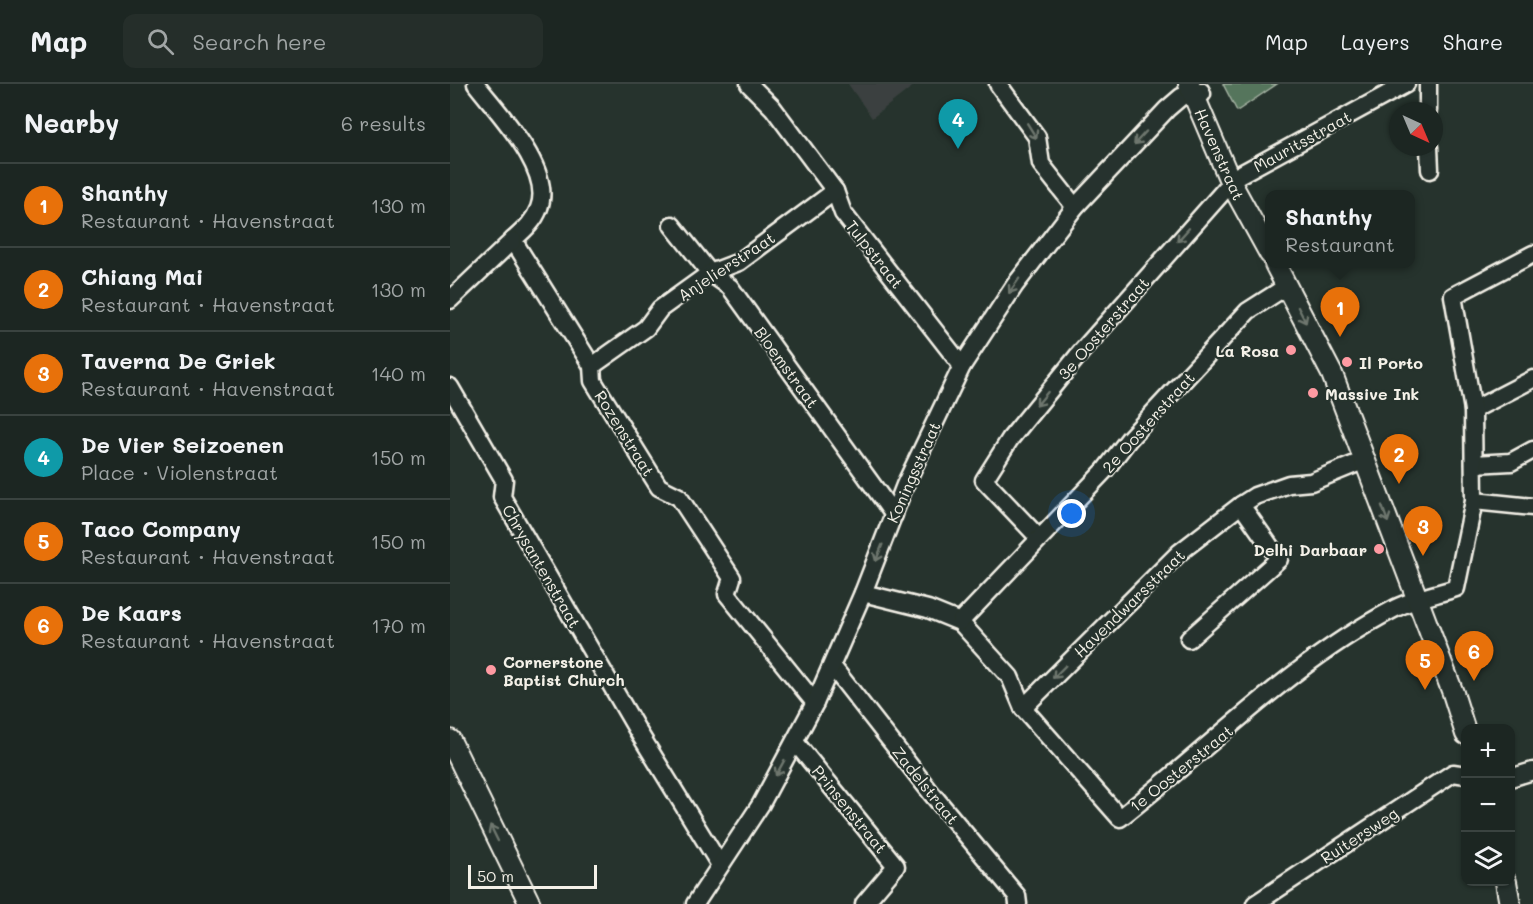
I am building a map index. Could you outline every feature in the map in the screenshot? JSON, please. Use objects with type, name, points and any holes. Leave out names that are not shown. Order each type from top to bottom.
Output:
[{"type":"street","points":[[450,300],[527,227],[540,208],[542,191],[539,172],[476,84]]},
{"type":"street","name":"Tulpstraat","points":[[749,84],[772,108],[835,190],[843,213],[962,366]]},
{"type":"street","points":[[998,84],[1037,137],[1041,164],[1075,207]]},
{"type":"street","name":"Mauritsstraat","points":[[1234,179],[1406,84]]},
{"type":"street","points":[[1428,84],[1428,102]]},
{"type":"street","name":"Koningsstraat","points":[[694,904],[761,804],[815,703],[863,593],[905,484],[962,366],[1015,285],[1075,207],[1167,109],[1194,89]]},
{"type":"street","name":"Havenstraat","points":[[1194,89],[1265,245]]},
{"type":"street","points":[[1429,156],[1430,170]]},
{"type":"street","name":"3e Oosterstraat","points":[[1039,538],[984,480],[1010,439],[1082,351],[1234,179]]},
{"type":"street","name":"Anjelierstraat","points":[[592,366],[646,328],[660,309],[710,273],[739,262],[835,190]]},
{"type":"street","name":"Bloemstraat","points":[[672,225],[710,273],[730,287],[894,516]]},
{"type":"street","name":"Rozenstraat","points":[[513,240],[592,366],[593,381],[658,487],[679,498],[732,578],[727,594],[815,703]]},
{"type":"street","points":[[1417,600],[1456,588],[1474,501],[1473,410],[1453,296],[1533,254]]},
{"type":"street","points":[[1277,268],[1332,374],[1463,724]]},
{"type":"street","name":"2e Oosterstraat","points":[[960,622],[1105,470],[1129,439],[1248,311],[1287,286]]},
{"type":"street","points":[[1473,410],[1533,379]]},
{"type":"street","name":"Chrysantenstraat","points":[[450,387],[504,480],[502,496],[639,733],[720,865]]},
{"type":"street","points":[[1474,464],[1511,462],[1533,450]]},
{"type":"street","name":"Havendwarsstraat","points":[[1023,708],[1180,552],[1241,505],[1289,484],[1311,482],[1365,460]]},
{"type":"street","points":[[1474,501],[1533,507]]},
{"type":"street","points":[[1189,639],[1279,560],[1241,505]]},
{"type":"street","name":"1e Oosterstraat","points":[[863,593],[928,609],[960,622],[1010,677],[1023,708],[1119,818],[1290,678],[1392,610],[1417,600]]},
{"type":"street","name":"Zadelstraat","points":[[832,666],[932,795],[1017,896],[1018,904]]},
{"type":"street","points":[[450,740],[530,904]]},
{"type":"street","name":"Prinsenstraat","points":[[795,741],[896,866],[864,904]]},
{"type":"street","points":[[1515,776],[1533,771]]},
{"type":"street","name":"Ruitersweg","points":[[1255,904],[1278,897],[1453,773],[1461,774]]},
{"type":"street","points":[[1507,886],[1510,904]]},
{"type":"shaded area","points":[[848,84],[916,84],[872,118]]},
{"type":"green space","points":[[1223,84],[1277,84],[1237,111]]},
{"type":"place","name":"De Vier Seizoenen","points":[[958,149]]},
{"type":"place","name":"Shanthy","points":[[1340,337]]},
{"type":"place","name":"La Rosa","points":[[1291,350]]},
{"type":"place","name":"Il Porto","points":[[1347,362]]},
{"type":"place","name":"Massive Ink","points":[[1313,393]]},
{"type":"place","name":"Chiang Mai","points":[[1399,484]]},
{"type":"place","name":"Delhi Darbaar","points":[[1379,549]]},
{"type":"place","name":"Taverna De Griek","points":[[1423,556]]},
{"type":"place","name":"Cornerstone Baptist Church","points":[[491,670]]},
{"type":"place","name":"De Kaars","points":[[1474,681]]},
{"type":"place","name":"Taco Company","points":[[1425,690]]}]
